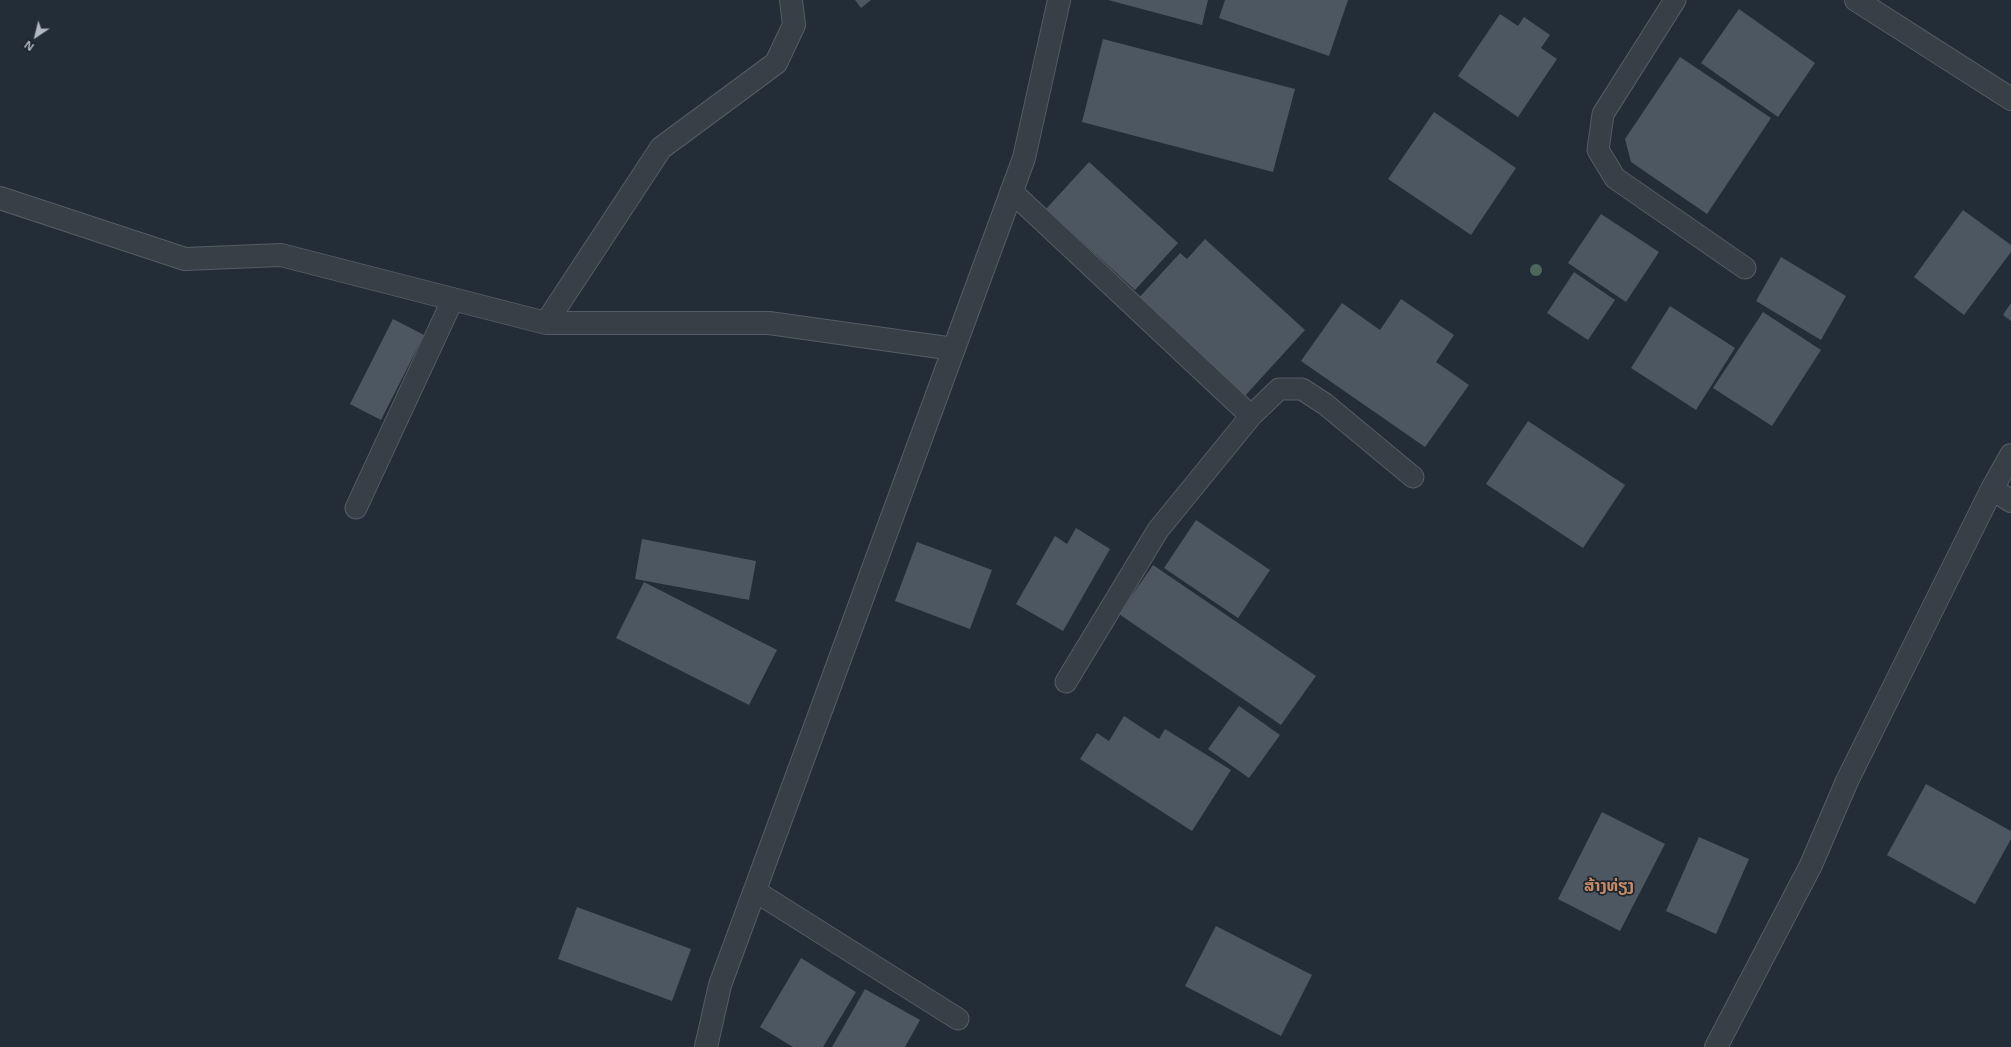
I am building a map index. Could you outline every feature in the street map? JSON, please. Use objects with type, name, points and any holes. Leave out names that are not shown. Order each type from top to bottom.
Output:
[{"type":"street","points":[[546,323],[661,148],[776,63],[794,26],[791,0]]},
{"type":"street","points":[[706,1047],[720,985],[1024,158],[1059,0]]},
{"type":"street","points":[[1856,0],[2011,99]]},
{"type":"street","points":[[0,198],[185,259],[281,255],[546,323],[769,323],[954,349]]},
{"type":"street","points":[[1716,1047],[1811,865],[1847,781],[1992,489],[2011,455]]},
{"type":"street","points":[[1992,489],[2011,501]]},
{"type":"lane","points":[[1675,0],[1603,114],[1598,150],[1615,178],[1745,268]]},
{"type":"lane","points":[[1011,191],[1251,416]]},
{"type":"lane","points":[[356,508],[453,299]]},
{"type":"lane","points":[[1066,682],[1158,530],[1251,416],[1279,389],[1302,389],[1325,404],[1414,477]]},
{"type":"lane","points":[[755,891],[958,1019]]},
{"type":"building","points":[[855,0],[871,0],[861,8]]},
{"type":"building","points":[[1108,0],[1208,0],[1202,25]]},
{"type":"building","points":[[1225,0],[1348,0],[1329,56],[1219,18]]},
{"type":"building","points":[[1739,9],[1815,63],[1778,117],[1701,63]]},
{"type":"building","points":[[1500,14],[1518,26],[1524,17],[1550,35],[1541,48],[1557,59],[1518,117],[1458,76]]},
{"type":"building","points":[[1103,39],[1295,89],[1273,172],[1082,122]]},
{"type":"building","points":[[1680,57],[1771,118],[1707,214],[1631,162],[1625,139]]},
{"type":"building","points":[[1434,112],[1516,168],[1471,235],[1388,179]]},
{"type":"building","points":[[1089,162],[1178,243],[1135,290],[1046,209]]},
{"type":"building","points":[[1963,210],[2011,245],[2011,252],[1964,315],[1914,277]]},
{"type":"building","points":[[1601,214],[1659,252],[1626,302],[1568,263]]},
{"type":"building","points":[[1205,239],[1305,330],[1243,398],[1136,301],[1180,253],[1187,259]]},
{"type":"building","points":[[1781,257],[1846,296],[1821,340],[1756,301]]},
{"type":"building","points":[[1574,272],[1615,300],[1588,340],[1547,313]]},
{"type":"building","points":[[1401,299],[1454,335],[1436,362],[1469,385],[1425,447],[1301,361],[1342,303],[1380,330]]},
{"type":"building","points":[[2011,303],[2011,321],[2003,315]]},
{"type":"building","points":[[1670,306],[1735,348],[1696,410],[1631,368]]},
{"type":"building","points":[[1763,312],[1821,350],[1772,426],[1713,388]]},
{"type":"building","points":[[393,319],[424,335],[381,420],[350,404]]},
{"type":"building","points":[[1528,421],[1625,485],[1583,548],[1486,484]]},
{"type":"building","points":[[1196,520],[1270,570],[1238,618],[1164,568]]},
{"type":"building","points":[[1076,528],[1110,549],[1063,631],[1016,604],[1055,536],[1067,544]]},
{"type":"building","points":[[642,539],[756,561],[749,600],[635,579]]},
{"type":"building","points":[[917,542],[992,570],[970,629],[895,601]]},
{"type":"building","points":[[1153,565],[1316,676],[1281,725],[1119,614]]},
{"type":"building","points":[[644,582],[777,650],[749,705],[616,638]]},
{"type":"building","points":[[1239,706],[1280,735],[1249,778],[1208,749]]},
{"type":"building","points":[[1124,716],[1159,739],[1165,729],[1231,770],[1192,831],[1080,759],[1097,733],[1109,741]]},
{"type":"building","points":[[1926,784],[2011,831],[2011,839],[1975,904],[1887,855]]},
{"type":"building","points":[[1602,812],[1665,844],[1620,931],[1558,899]]},
{"type":"building","points":[[1699,837],[1749,859],[1716,934],[1666,911]]},
{"type":"building","points":[[577,907],[691,949],[672,1001],[558,959]]},
{"type":"building","points":[[1216,926],[1312,975],[1281,1036],[1185,986]]},
{"type":"building","points":[[801,958],[856,992],[823,1047],[793,1047],[760,1027]]},
{"type":"building","points":[[865,989],[920,1020],[905,1047],[832,1047]]},
{"type":"district","name":"ສ້າງທ່ຽງ","points":[[1609,886]]}]
